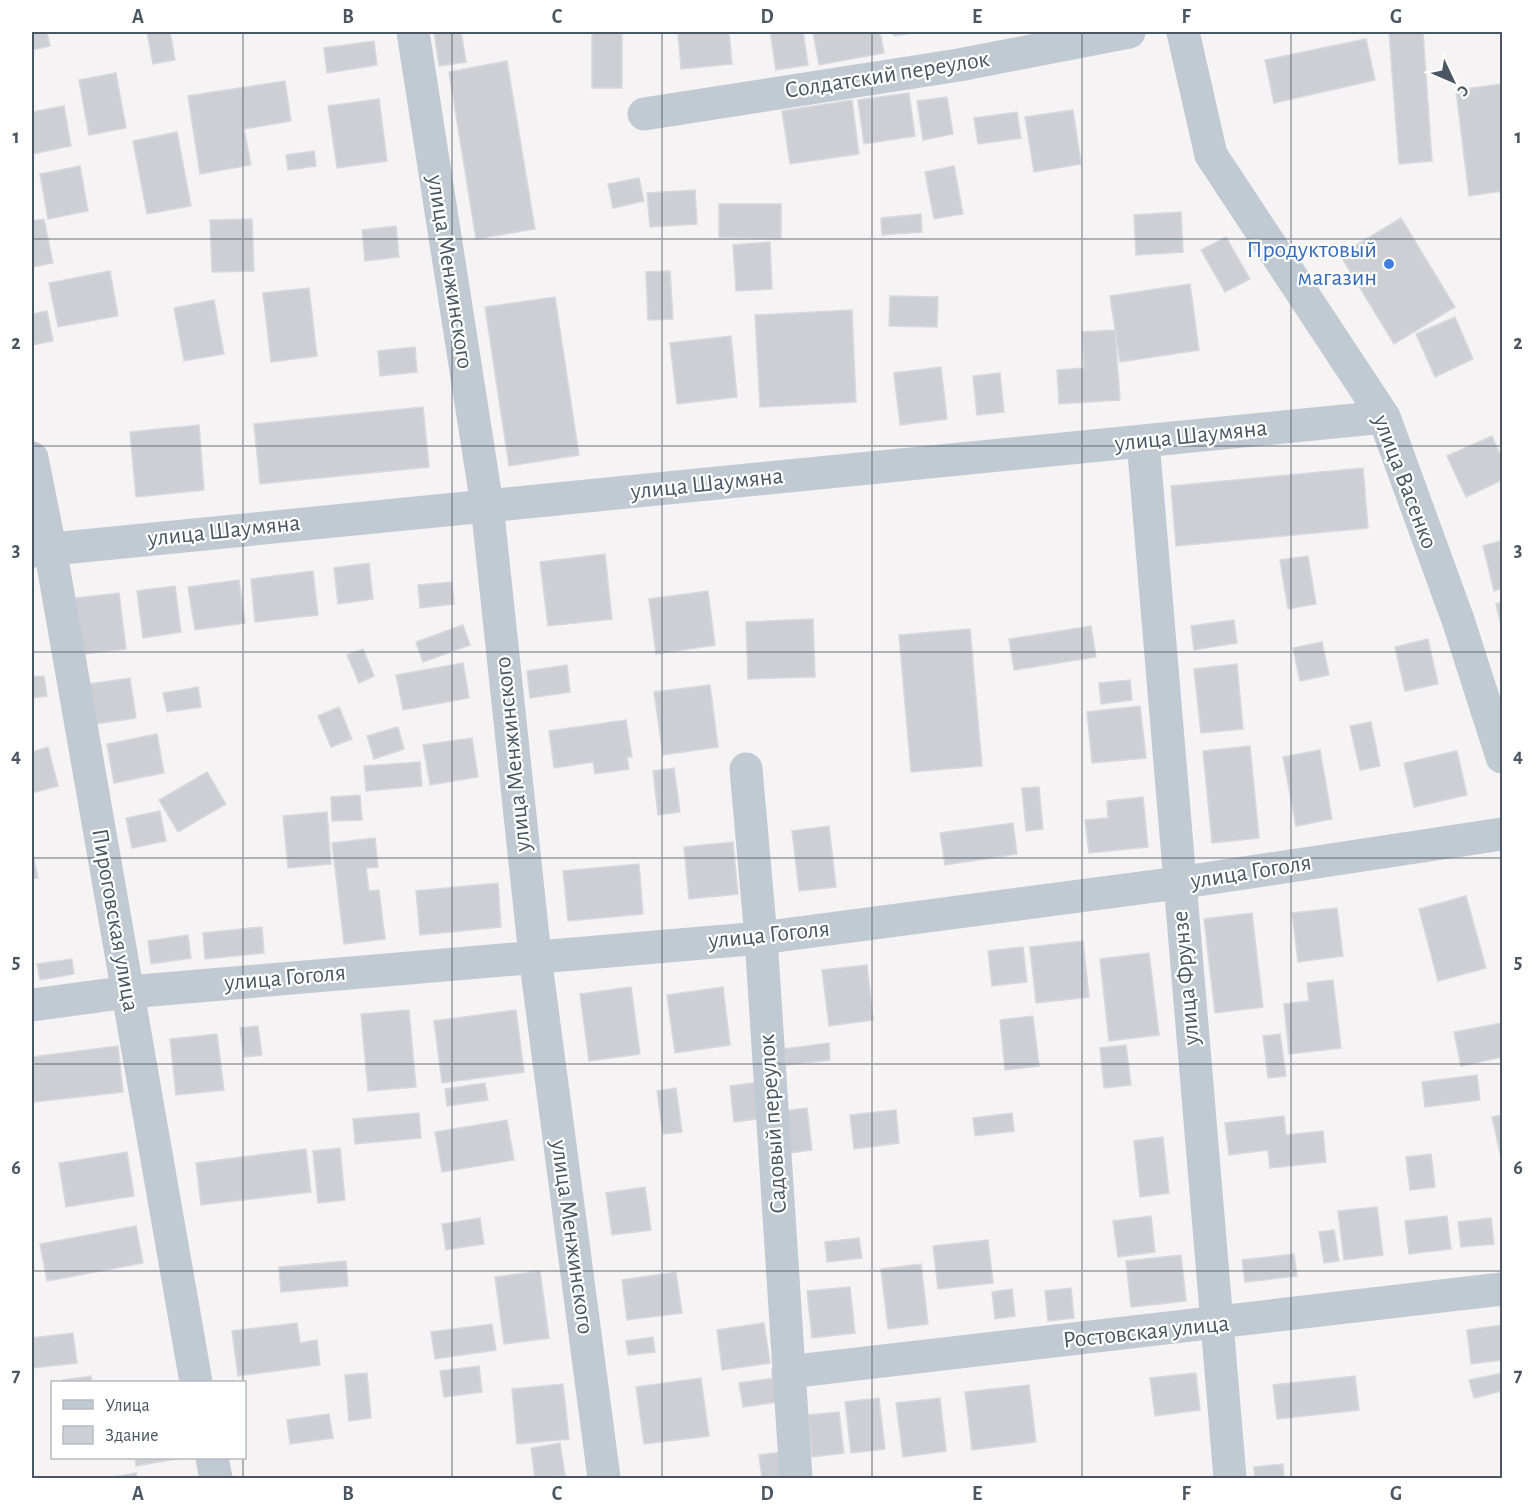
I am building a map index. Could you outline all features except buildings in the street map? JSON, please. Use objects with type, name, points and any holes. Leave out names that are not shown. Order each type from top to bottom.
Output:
[{"type":"street","name":"улица Менжинского","points":[[413,32],[487,505],[535,956],[604,1479]]},
{"type":"street","name":"Солдатский переулок","points":[[644,114],[959,65],[1129,32]]},
{"type":"street","name":"улица Васенко","points":[[1184,32],[1211,155],[1384,417],[1458,620],[1503,757]]},
{"type":"street","name":"улица Шаумяна","points":[[41,550],[1384,417]]},
{"type":"street","name":"улица Фрунзе","points":[[1143,441],[1178,883],[1230,1479]]},
{"type":"street","name":"Пироговская улица","points":[[32,458],[41,550],[128,992],[196,1381]]},
{"type":"street","name":"Садовый переулок","points":[[746,769],[761,938],[796,1479]]},
{"type":"street","name":"улица Гоголя","points":[[32,1005],[128,992],[761,938],[1178,883],[1503,834]]},
{"type":"street","name":"Ростовская улица","points":[[788,1372],[1218,1324],[1503,1289]]},
{"type":"street","points":[[212,1459],[216,1479]]},
{"type":"place","name":"Продуктовый магазин","points":[[1389,264]]}]
